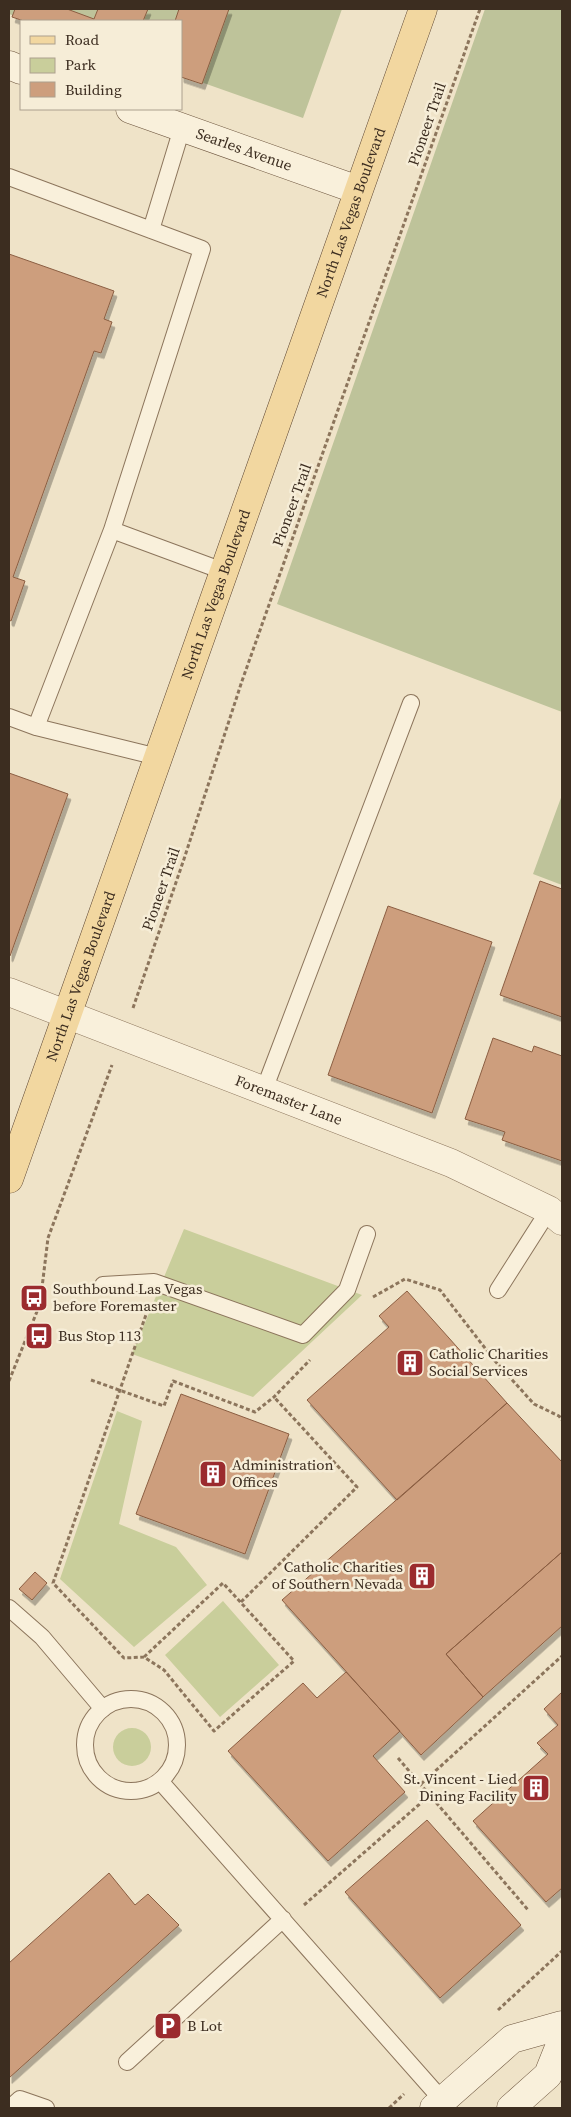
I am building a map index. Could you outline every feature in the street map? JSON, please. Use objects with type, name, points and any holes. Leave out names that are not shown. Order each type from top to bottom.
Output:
[{"type":"main road","name":"North Las Vegas Boulevard","points":[[9,1179],[66,1013],[423,9]]},
{"type":"street","name":"Searles Avenue","points":[[133,110],[358,190]]},
{"type":"street","name":"Foremaster Lane","points":[[9,992],[451,1163],[556,1216]]},
{"type":"street","points":[[438,2104],[512,2039],[562,2025]]},
{"type":"street","points":[[511,2108],[548,2075],[562,2040]]},
{"type":"lane","points":[[151,230],[182,128]]},
{"type":"lane","points":[[9,177],[202,248],[112,530],[36,726]]},
{"type":"lane","points":[[112,530],[223,571]]},
{"type":"lane","points":[[264,1090],[411,703]]},
{"type":"lane","points":[[9,717],[36,726],[158,757]]},
{"type":"lane","points":[[498,1290],[556,1216]]},
{"type":"lane","points":[[102,1286],[154,1282],[303,1336],[347,1290],[367,1234]]},
{"type":"lane","points":[[9,1608],[42,1637],[103,1709]]},
{"type":"lane","points":[[137,1699],[151,1704],[163,1712],[172,1725],[177,1740],[176,1755],[170,1770],[160,1781],[146,1788],[130,1791],[115,1788],[102,1780],[92,1769],[86,1755],[85,1741],[89,1727],[97,1714],[103,1709],[122,1700],[137,1699]]},
{"type":"lane","points":[[160,1781],[283,1919],[438,2104]]},
{"type":"lane","points":[[128,2062],[283,1919]]},
{"type":"lane","points":[[10,2108],[20,2099],[46,2108]]},
{"type":"path","name":"Pioneer Trail","points":[[131,1012],[184,859],[245,672],[480,9]]},
{"type":"path","points":[[9,1382],[40,1304],[48,1238],[96,1105],[108,1080]]},
{"type":"path","points":[[369,1300],[376,1293],[405,1279],[440,1290],[495,1361],[534,1404],[559,1416],[562,1420]]},
{"type":"path","points":[[144,1657],[223,1583],[294,1661],[214,1731],[164,1670],[144,1657],[124,1658],[53,1583],[150,1304]]},
{"type":"path","points":[[91,1380],[164,1406],[173,1381],[255,1412],[274,1397],[315,1355]]},
{"type":"path","points":[[241,1602],[357,1487],[274,1397]]},
{"type":"path","points":[[421,1784],[562,1656]]},
{"type":"path","points":[[398,1758],[529,1911]]},
{"type":"path","points":[[304,1905],[430,1795]]},
{"type":"green space","points":[[9,9],[342,9],[303,118],[182,75],[182,20],[27,20],[9,14]]},
{"type":"green space","points":[[485,9],[562,9],[562,712],[277,604]]},
{"type":"green space","points":[[562,795],[562,885],[533,874]]},
{"type":"green space","points":[[184,1229],[362,1295],[253,1397],[132,1354]]},
{"type":"green space","points":[[117,1411],[142,1421],[119,1524],[176,1547],[207,1585],[134,1647],[60,1579]]},
{"type":"green space","points":[[223,1601],[279,1665],[220,1717],[165,1655]]},
{"type":"green space","points":[[132,1728],[145,1734],[151,1747],[145,1760],[132,1766],[119,1760],[113,1747],[119,1734]]},
{"type":"building","points":[[15,9],[67,9],[94,19],[98,9],[148,9],[143,20],[21,20],[12,17]]},
{"type":"building","points":[[179,9],[229,9],[202,84],[182,77],[182,20],[175,20]]},
{"type":"building","points":[[9,254],[114,291],[104,319],[112,322],[101,353],[94,351],[13,577],[25,581],[11,621],[9,620]]},
{"type":"building","points":[[9,773],[68,794],[10,956],[9,956]]},
{"type":"building","points":[[540,881],[562,889],[562,1017],[500,995]]},
{"type":"building","points":[[388,906],[492,942],[432,1113],[328,1075]]},
{"type":"building","points":[[493,1038],[532,1052],[534,1046],[562,1056],[562,1161],[502,1140],[505,1132],[465,1119]]},
{"type":"building","name":"Catholic Charities Social Services","points":[[407,1291],[507,1403],[397,1500],[307,1400],[389,1327],[379,1316]]},
{"type":"building","name":"Administration Offices","points":[[181,1394],[289,1434],[245,1554],[136,1514]]},
{"type":"building","name":"Catholic Charities of Southern Nevada","points":[[507,1403],[562,1462],[562,1552],[446,1654],[483,1697],[421,1755],[282,1600]]},
{"type":"building","points":[[562,1552],[562,1626],[483,1697],[446,1654]]},
{"type":"building","points":[[35,1572],[47,1583],[32,1600],[19,1589]]},
{"type":"building","points":[[346,1672],[400,1731],[373,1756],[405,1792],[328,1861],[228,1751],[303,1683],[317,1698]]},
{"type":"building","name":"St. Vincent - Lied Dining Facility","points":[[562,1692],[562,1888],[546,1902],[473,1821],[548,1754],[537,1743],[558,1725],[544,1709]]},
{"type":"building","points":[[427,1820],[521,1925],[440,1998],[345,1892]]},
{"type":"building","points":[[109,1873],[135,1905],[148,1894],[179,1925],[9,2078],[9,1963]]},
{"type":"place","name":"Southbound Las Vegas before Foremaster","points":[[34,1298]]},
{"type":"place","name":"Bus Stop 113","points":[[39,1336]]},
{"type":"place","name":"Catholic Charities Social Services","points":[[410,1363]]},
{"type":"place","name":"Administration Offices","points":[[213,1474]]},
{"type":"place","name":"Catholic Charities of Southern Nevada","points":[[422,1576]]},
{"type":"place","name":"St. Vincent - Lied Dining Facility","points":[[536,1788]]},
{"type":"place","name":"B Lot","points":[[168,2026]]}]
